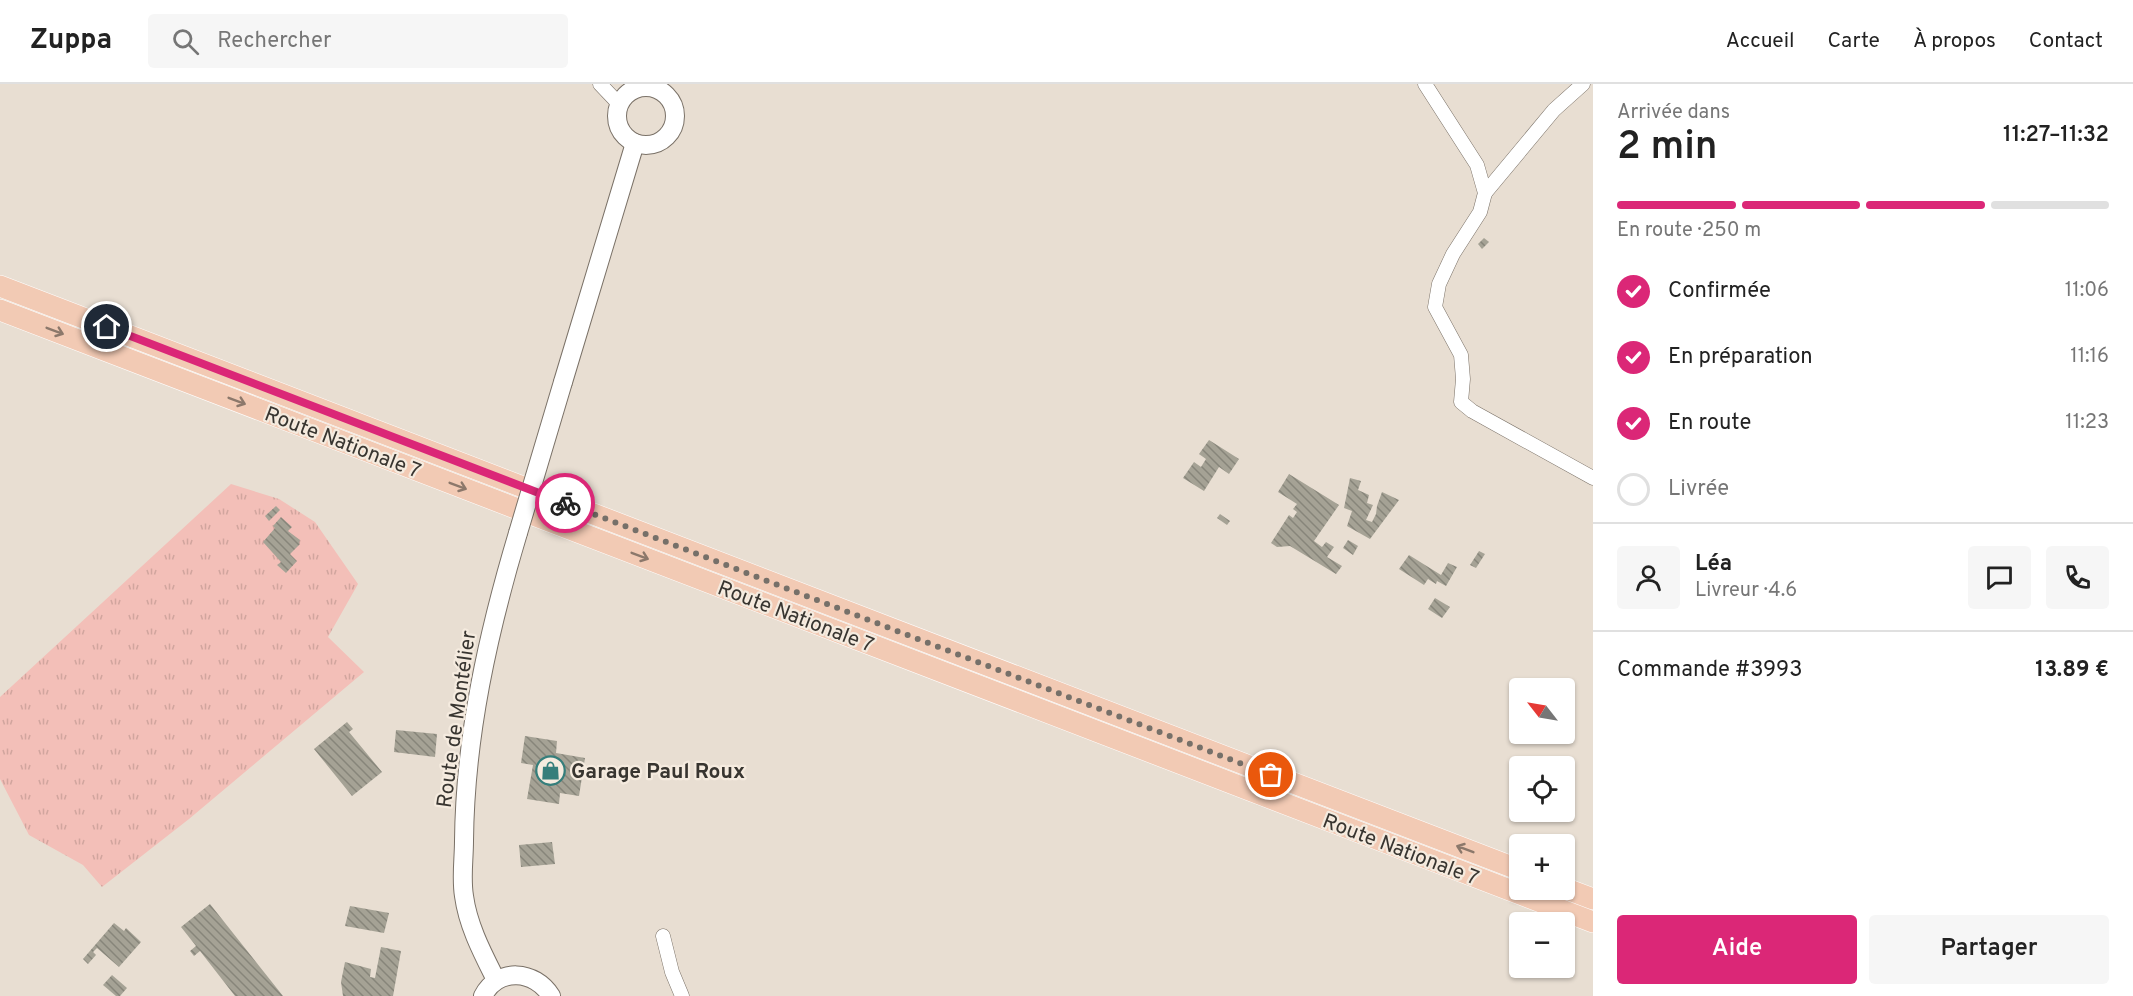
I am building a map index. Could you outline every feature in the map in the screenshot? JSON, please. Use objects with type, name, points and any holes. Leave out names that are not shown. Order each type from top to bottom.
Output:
[{"type":"highway","name":"Route Nationale 7","points":[[0,286],[1509,866]]},
{"type":"highway","name":"Route Nationale 7","points":[[0,310],[1593,922]]},
{"type":"highway","points":[[1575,892],[1593,899]]},
{"type":"main road","points":[[652,86],[661,90],[668,97],[676,115],[670,133],[663,140],[645,146],[635,143],[621,131],[617,113],[620,104],[632,90],[652,86]]},
{"type":"main road","name":"Route de Montélier","points":[[496,981],[478,944],[464,895],[465,803],[470,751],[496,608],[635,143]]},
{"type":"main road","points":[[483,996],[496,981],[520,974],[542,984],[551,996]]},
{"type":"street","points":[[600,84],[620,104]]},
{"type":"street","points":[[1425,84],[1477,165],[1485,193]]},
{"type":"street","points":[[1583,84],[1554,110],[1485,193],[1480,212],[1452,254],[1439,284],[1435,307],[1461,355],[1463,379],[1461,402],[1472,411],[1593,478]]},
{"type":"street","points":[[663,936],[672,972],[682,996]]},
{"type":"green space","points":[[231,484],[279,499],[315,522],[358,584],[328,637],[364,672],[189,819],[102,887],[83,865],[29,835],[0,779],[0,697]]},
{"type":"building","points":[[1484,238],[1489,242],[1482,249],[1478,244]]},
{"type":"building","points":[[1209,440],[1239,459],[1229,474],[1219,467],[1204,491],[1183,478],[1194,462],[1201,467],[1206,459],[1199,454]]},
{"type":"building","points":[[1289,474],[1339,505],[1314,541],[1322,547],[1326,542],[1334,547],[1327,557],[1342,566],[1336,574],[1290,546],[1277,547],[1271,543],[1289,515],[1293,518],[1297,512],[1293,509],[1297,504],[1278,492]]},
{"type":"building","points":[[1350,478],[1361,481],[1358,490],[1369,495],[1367,503],[1373,505],[1366,520],[1372,522],[1382,492],[1399,500],[1370,539],[1347,526],[1352,511],[1344,508]]},
{"type":"building","points":[[276,506],[280,510],[269,521],[265,516]]},
{"type":"building","points":[[1220,514],[1230,521],[1227,525],[1217,518]]},
{"type":"building","points":[[281,517],[292,527],[288,531],[300,540],[300,544],[290,554],[297,561],[286,573],[277,565],[281,562],[263,542]]},
{"type":"building","points":[[1348,540],[1358,546],[1353,555],[1343,548]]},
{"type":"building","points":[[1479,551],[1485,554],[1476,568],[1470,565]]},
{"type":"building","points":[[1409,555],[1441,575],[1448,563],[1457,567],[1446,586],[1428,579],[1424,585],[1399,569]]},
{"type":"building","points":[[1435,598],[1450,607],[1442,618],[1428,609]]},
{"type":"building","points":[[347,722],[353,729],[349,732],[382,772],[352,796],[314,749]]},
{"type":"building","points":[[396,730],[437,734],[435,757],[394,752]]},
{"type":"building","points":[[525,736],[557,741],[556,753],[585,758],[579,796],[560,793],[559,804],[527,799],[533,765],[521,763]]},
{"type":"building","points":[[552,842],[555,864],[521,867],[519,845]]},
{"type":"building","points":[[210,904],[283,996],[235,996],[200,951],[194,956],[190,951],[196,946],[181,927]]},
{"type":"building","points":[[350,906],[389,913],[384,933],[345,926]]},
{"type":"building","points":[[114,923],[124,931],[126,928],[141,942],[119,967],[97,948],[93,952],[96,955],[88,964],[83,959]]},
{"type":"building","points":[[381,947],[401,951],[393,996],[343,996],[341,982],[345,962],[371,969],[370,977],[375,978]]},
{"type":"building","points":[[112,975],[127,988],[120,996],[116,996],[103,985]]},
{"type":"way so far","points":[[565,503],[1271,775]]},
{"type":"place","name":"Garage Paul Roux","points":[[550,771]]},
{"type":"route","points":[[107,327],[565,503]]}]
